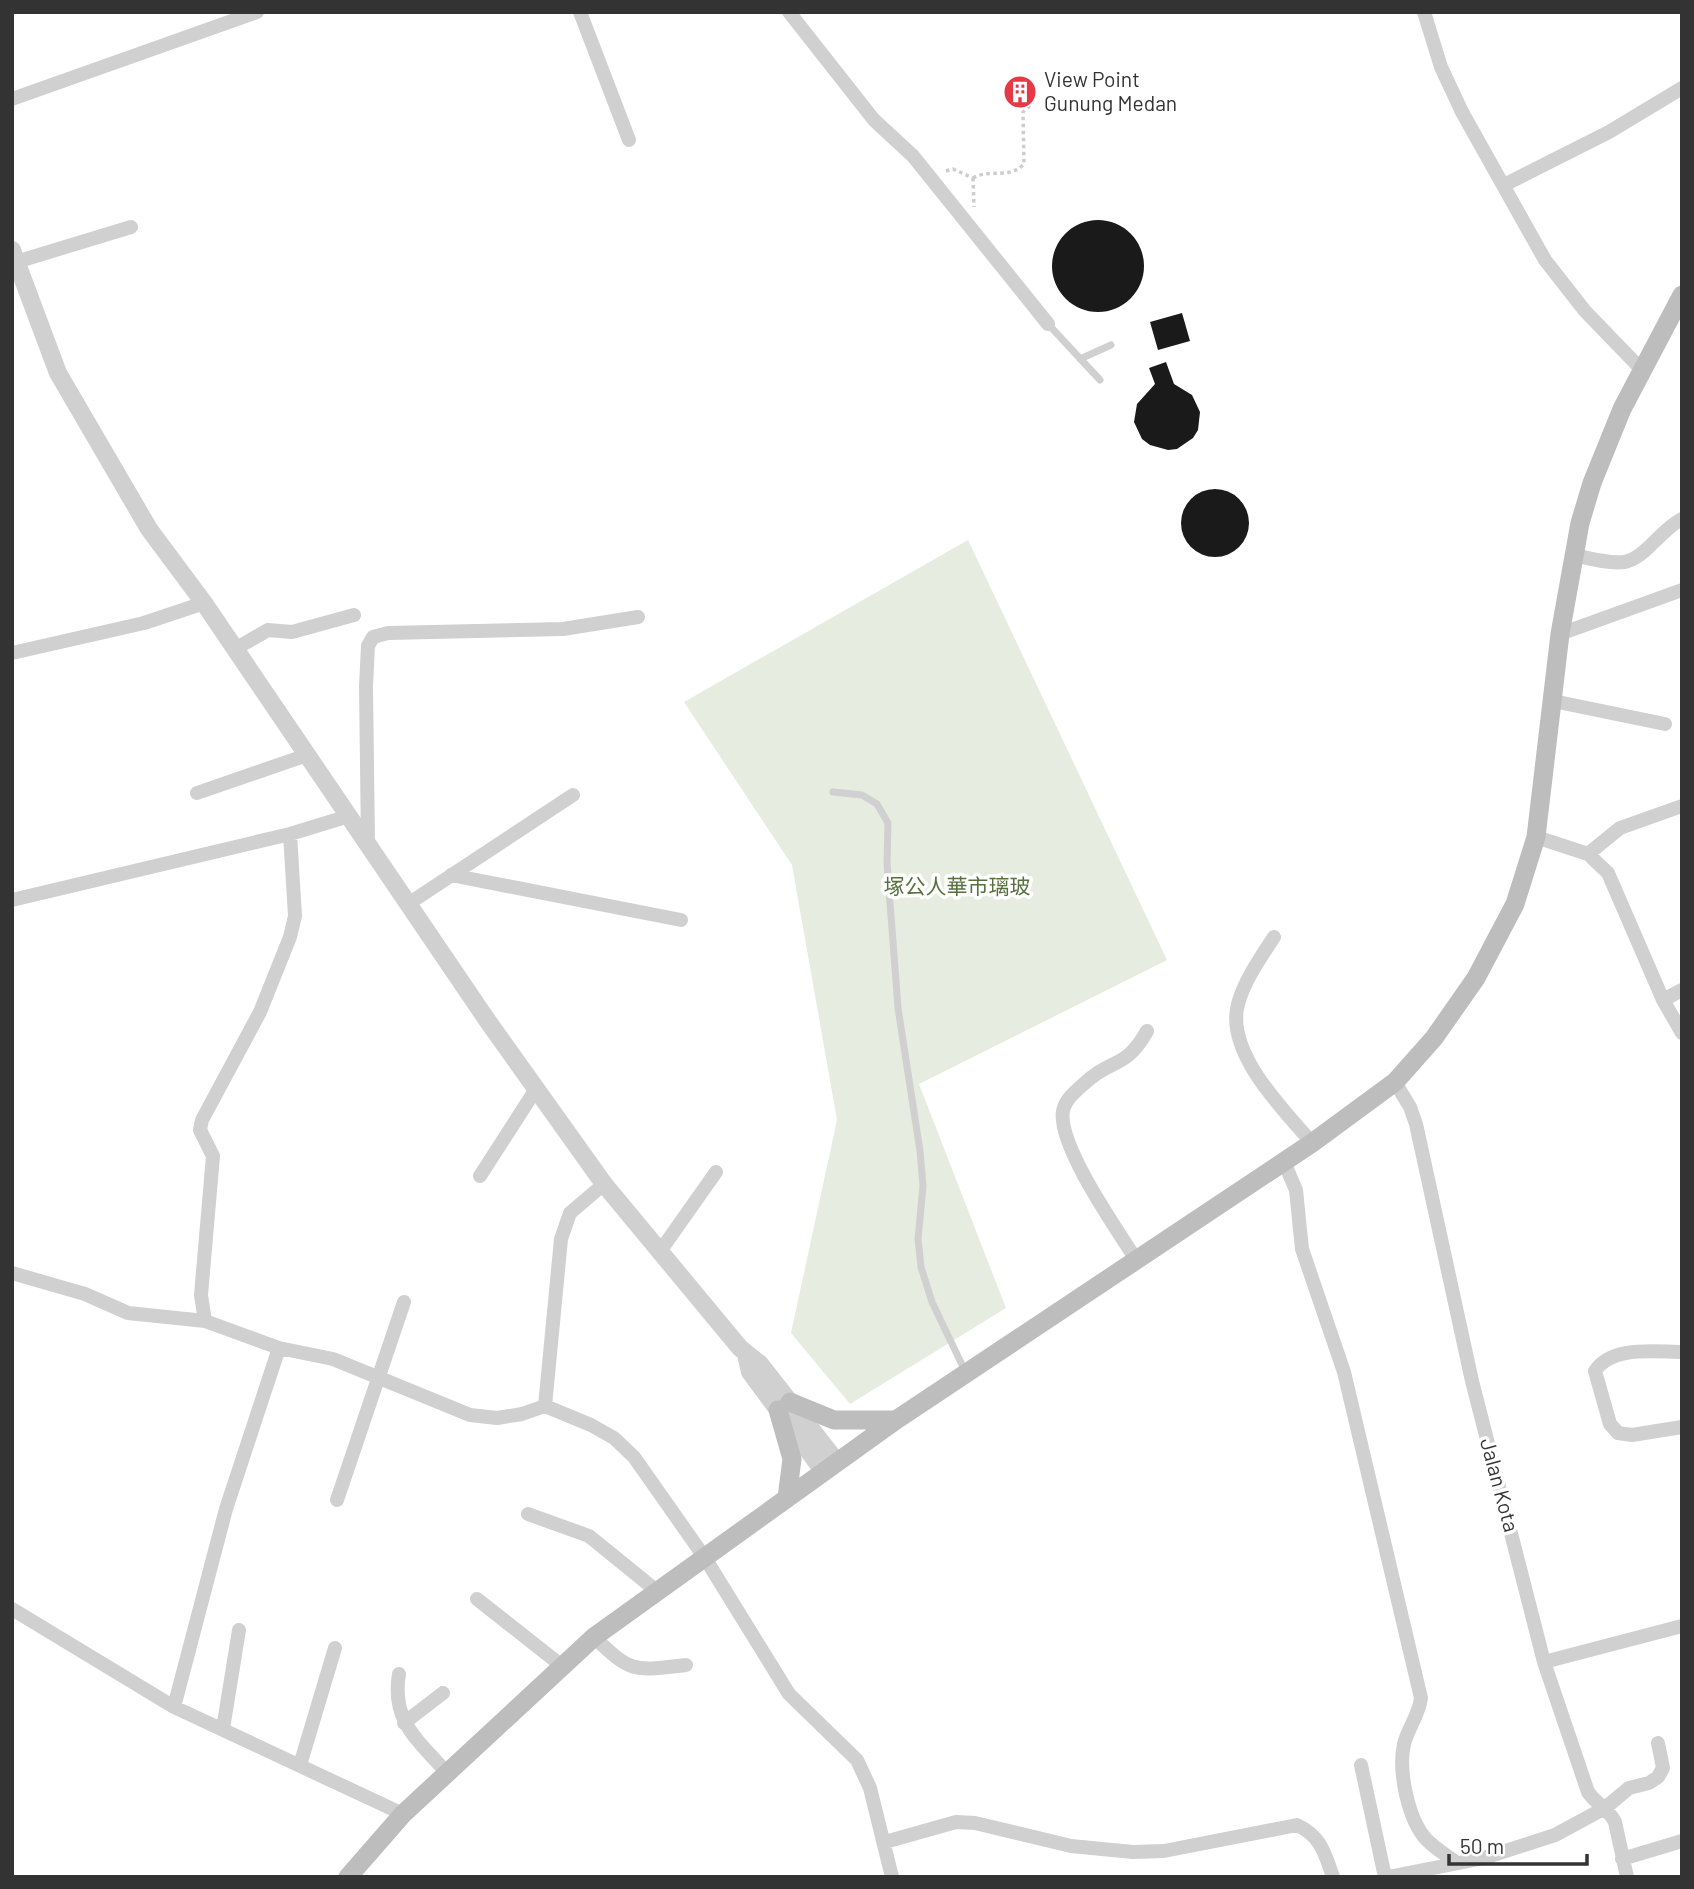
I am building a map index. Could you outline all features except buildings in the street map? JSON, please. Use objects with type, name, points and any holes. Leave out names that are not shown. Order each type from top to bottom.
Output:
[{"type":"main road","points":[[348,1877],[402,1814],[594,1637],[896,1420],[1046,1323],[1312,1143],[1395,1082],[1434,1038],[1476,978],[1515,904],[1536,837],[1560,634],[1574,555],[1592,483],[1622,409],[1682,295]]},
{"type":"main road","points":[[787,1499],[792,1459],[784,1406],[834,1420],[896,1420]]},
{"type":"street","points":[[12,99],[257,12]]},
{"type":"street","points":[[580,12],[629,140]]},
{"type":"street","points":[[789,12],[874,120],[913,156],[1048,324]]},
{"type":"street","points":[[1424,12],[1441,67],[1462,112],[1545,260],[1586,311],[1642,370]]},
{"type":"street","points":[[1504,185],[1609,132],[1682,88]]},
{"type":"street","points":[[131,227],[14,256],[58,373],[149,529],[204,603],[536,1089],[604,1184],[746,1354],[750,1371],[784,1406],[831,1467]]},
{"type":"street","points":[[1574,555],[1616,562],[1629,560],[1668,526],[1682,519]]},
{"type":"street","points":[[1560,634],[1682,590]]},
{"type":"street","points":[[12,653],[144,622],[204,603]]},
{"type":"street","points":[[235,649],[258,633],[292,632],[354,615]]},
{"type":"street","points":[[368,842],[366,686],[368,646],[373,637],[388,633],[563,629],[638,617]]},
{"type":"street","points":[[1553,701],[1665,724]]},
{"type":"street","points":[[197,793],[307,755]]},
{"type":"street","points":[[408,904],[573,795]]},
{"type":"street","points":[[1588,855],[1620,828],[1682,806]]},
{"type":"street","points":[[12,900],[290,834],[349,816]]},
{"type":"street","points":[[205,1321],[201,1295],[213,1156],[200,1130],[202,1120],[260,1012],[290,937],[295,916],[290,834]]},
{"type":"street","points":[[1536,837],[1588,855],[1608,873],[1663,1000],[1682,1033]]},
{"type":"street","points":[[451,876],[681,920]]},
{"type":"street","points":[[1274,937],[1242,995],[1236,1020],[1257,1077],[1312,1143]]},
{"type":"street","points":[[1663,1000],[1682,990]]},
{"type":"street","points":[[1137,1261],[1093,1192],[1073,1150],[1063,1120],[1063,1110],[1072,1095],[1089,1079],[1128,1058],[1147,1031]]},
{"type":"street","name":"Jalan Kota","points":[[1395,1082],[1416,1124],[1469,1369],[1544,1662],[1588,1792],[1615,1822],[1627,1877]]},
{"type":"street","points":[[480,1176],[536,1089]]},
{"type":"street","points":[[1284,1162],[1296,1190],[1302,1249],[1344,1372],[1421,1698],[1405,1744],[1403,1764],[1406,1787],[1416,1822],[1426,1839],[1457,1863]]},
{"type":"street","points":[[661,1250],[716,1172]]},
{"type":"street","points":[[545,1406],[561,1239],[570,1213],[604,1184]]},
{"type":"street","points":[[12,1273],[75,1291],[128,1313],[205,1321],[279,1348],[333,1359],[470,1415],[497,1418],[522,1415],[545,1406],[591,1425],[614,1438],[634,1457],[705,1558],[789,1694],[857,1760],[870,1788],[886,1842],[892,1877]]},
{"type":"street","points":[[337,1500],[404,1302]]},
{"type":"street","points":[[174,1707],[226,1509],[279,1348]]},
{"type":"street","points":[[1682,1352],[1651,1350],[1621,1355],[1606,1359],[1595,1371],[1610,1424],[1618,1433],[1632,1436],[1682,1427]]},
{"type":"street","points":[[527,1514],[589,1536],[658,1592]]},
{"type":"street","points":[[477,1599],[562,1666]]},
{"type":"street","points":[[12,1609],[174,1707],[402,1814]]},
{"type":"street","points":[[1544,1662],[1682,1626]]},
{"type":"street","points":[[223,1729],[239,1630]]},
{"type":"street","points":[[594,1637],[618,1661],[637,1670],[686,1665]]},
{"type":"street","points":[[300,1765],[335,1647]]},
{"type":"street","points":[[399,1674],[397,1706],[404,1723],[446,1772]]},
{"type":"street","points":[[404,1723],[443,1693]]},
{"type":"street","points":[[1361,1765],[1386,1877],[1530,1845],[1605,1808],[1629,1788],[1649,1783],[1658,1777],[1663,1768],[1658,1743]]},
{"type":"street","points":[[886,1842],[965,1823],[1071,1846],[1133,1852],[1164,1851],[1297,1825],[1311,1831],[1320,1841],[1334,1877]]},
{"type":"street","points":[[1622,1859],[1682,1841]]},
{"type":"lane","points":[[1048,324],[1100,380]]},
{"type":"lane","points":[[1080,359],[1111,345]]},
{"type":"lane","points":[[833,792],[862,794],[877,804],[888,822],[887,863],[898,1008],[921,1163],[918,1239],[921,1267],[932,1302],[965,1373]]},
{"type":"path","points":[[930,177],[953,169],[973,178],[982,173],[1004,174],[1017,171],[1024,164],[1023,112],[1032,103]]},
{"type":"green space","name":"塚公人華市璃玻","points":[[968,540],[1167,960],[919,1084],[1006,1308],[850,1404],[791,1333],[837,1120],[792,865],[684,702]]},
{"type":"place","name":"View Point Gunung Medan","points":[[1020,92]]}]
